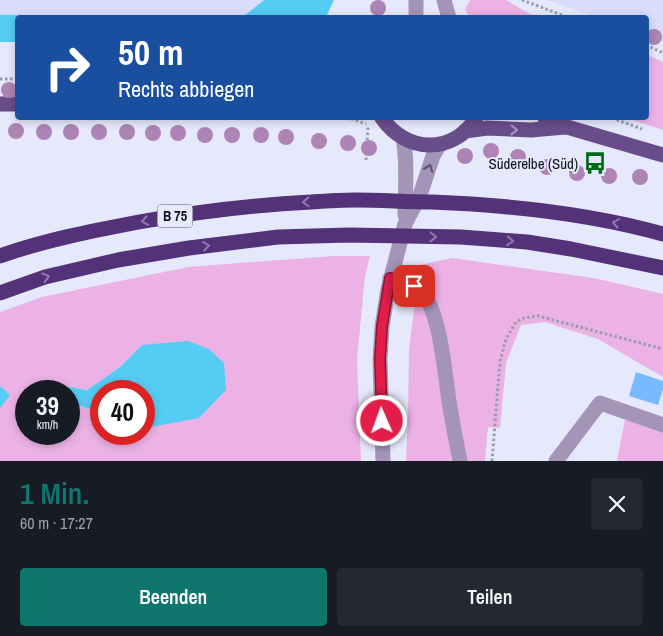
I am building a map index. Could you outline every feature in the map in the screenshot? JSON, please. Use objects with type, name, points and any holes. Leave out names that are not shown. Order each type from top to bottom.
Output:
[{"type":"highway","name":"B 75","points":[[0,256],[28,246],[99,230],[190,213],[275,204],[355,200],[469,204],[528,209],[642,228],[663,234]]},
{"type":"highway","name":"B 75","points":[[0,293],[45,277],[118,260],[189,248],[278,237],[349,235],[461,237],[527,242],[663,268]]},
{"type":"main road","points":[[0,104],[15,104]]},
{"type":"main road","points":[[384,120],[391,129],[403,138],[421,145],[430,146],[458,137],[474,120]]},
{"type":"main road","points":[[550,120],[567,127],[663,155]]},
{"type":"main road","points":[[465,131],[487,128],[530,130],[567,127]]},
{"type":"street","points":[[416,0],[416,15]]},
{"type":"street","points":[[444,0],[447,15]]},
{"type":"street","points":[[403,138],[406,170],[405,224]]},
{"type":"street","points":[[383,461],[380,359],[382,326],[390,278],[405,224],[420,195],[433,156],[440,144]]},
{"type":"street","points":[[390,278],[414,286],[426,297],[432,308],[442,348],[454,433],[460,461]]},
{"type":"street","points":[[556,461],[600,403],[663,424]]},
{"type":"path","points":[[522,0],[562,15]]},
{"type":"path","points":[[649,46],[663,53]]},
{"type":"path","points":[[0,79],[15,79]]},
{"type":"path","points":[[618,120],[646,130]]},
{"type":"path","points":[[366,160],[367,138]]},
{"type":"path","points":[[492,461],[500,360],[506,339],[516,322],[524,318],[538,316],[663,349]]},
{"type":"shaded area","points":[[0,0],[264,0],[245,15],[0,15]]},
{"type":"shaded area","points":[[470,0],[506,0],[533,15],[468,15],[465,9]]},
{"type":"shaded area","points":[[547,0],[663,0],[663,41],[649,36],[649,15],[590,15]]},
{"type":"shaded area","points":[[649,55],[663,62],[663,130],[633,120],[649,120]]},
{"type":"shaded area","points":[[333,256],[370,256],[365,276],[357,359],[361,461],[0,461],[0,407],[10,395],[0,386],[0,312],[42,297],[188,267]],"holes":[[[142,345],[144,380],[155,380],[155,445],[90,445],[90,409],[80,406],[80,445],[15,445],[15,380],[80,380],[80,389],[87,390],[90,388],[90,380],[101,380],[120,367]]]},
{"type":"shaded area","points":[[452,258],[594,278],[663,294],[663,377],[598,339],[545,322],[521,325],[506,363],[500,428],[488,427],[485,461],[465,461],[438,307],[431,290],[419,278],[420,265]]},
{"type":"shaded area","points":[[416,296],[425,306],[435,347],[452,461],[406,461],[409,349]]},
{"type":"shaded area","points":[[625,419],[663,432],[663,461],[617,461]]},
{"type":"water","points":[[264,0],[334,0],[327,15],[245,15]]},
{"type":"water","points":[[0,15],[15,15],[15,42],[0,42]]},
{"type":"water","points":[[188,341],[209,349],[224,363],[226,390],[199,418],[155,426],[155,380],[101,380],[120,367],[142,345]]},
{"type":"water","points":[[0,386],[10,395],[1,407],[0,407]]},
{"type":"water","points":[[90,388],[90,409],[80,406],[80,389],[87,390]]},
{"type":"building","points":[[636,372],[663,381],[663,389],[658,405],[629,396]]},
{"type":"place","name":"Süderelbe (Süd)","points":[[595,163]]},
{"type":"route","points":[[382,421],[380,359],[382,326],[390,278],[407,282],[414,286]]}]
